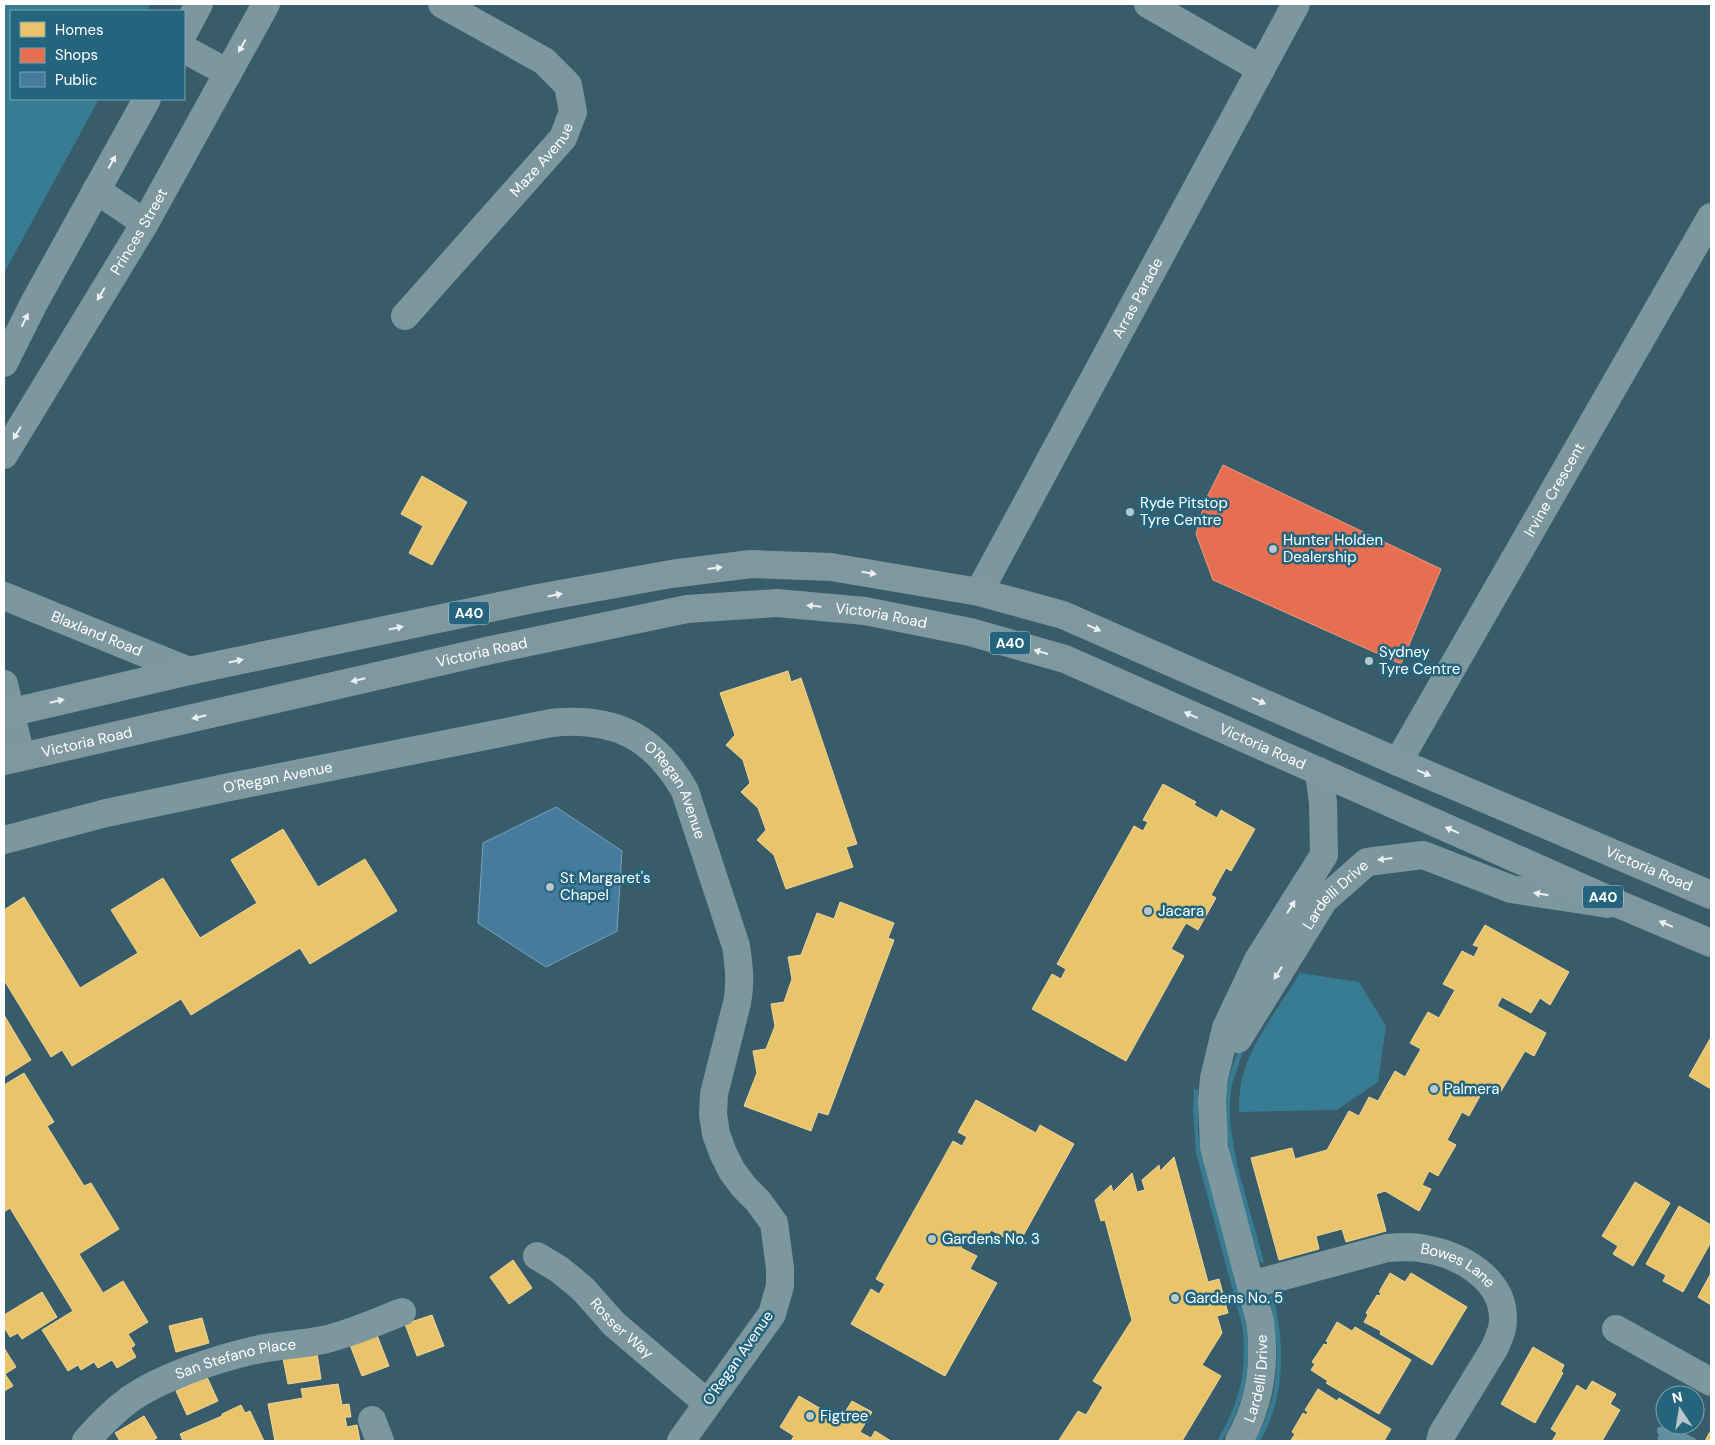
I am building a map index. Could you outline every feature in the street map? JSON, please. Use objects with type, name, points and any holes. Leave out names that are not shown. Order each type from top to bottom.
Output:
[{"type":"highway","name":"Victoria Road","points":[[7,713],[189,671],[547,597],[671,574],[751,564],[831,567],[979,592],[1063,615],[1398,762],[1711,895]]},
{"type":"highway","name":"Victoria Road","points":[[12,759],[491,650],[687,609],[777,603],[864,611],[970,632],[1064,659],[1711,943]]},
{"type":"street","points":[[185,30],[199,4]]},
{"type":"street","name":"Princes Street","points":[[4,455],[145,223],[266,4]]},
{"type":"street","name":"Maze Avenue","points":[[405,316],[563,138],[573,112],[568,85],[544,61],[442,4]]},
{"type":"street","points":[[1148,4],[1260,69]]},
{"type":"street","name":"Arras Parade","points":[[979,592],[1296,4]]},
{"type":"street","points":[[185,50],[228,73]]},
{"type":"street","points":[[4,363],[34,303],[146,100]]},
{"type":"street","points":[[96,190],[145,223]]},
{"type":"street","name":"Irvine Crescent","points":[[1398,762],[1711,217]]},
{"type":"street","name":"Blaxland Road","points":[[4,596],[189,671]]},
{"type":"street","points":[[4,684],[12,759]]},
{"type":"street","name":"O'Regan Avenue","points":[[4,840],[106,813],[571,721],[611,726],[647,744],[662,757],[675,773],[685,791],[736,946],[740,989],[714,1094],[713,1114],[716,1134],[722,1153],[732,1171],[774,1223],[780,1268],[780,1286],[772,1314],[680,1441]]},
{"type":"street","name":"Lardelli Drive","points":[[1239,1441],[1247,1428],[1255,1407],[1263,1365],[1263,1343],[1260,1321],[1251,1285],[1214,1147],[1212,1101],[1214,1078],[1226,1028],[1258,960],[1324,855],[1323,803],[1319,771]]},
{"type":"street","name":"Lardelli Drive","points":[[1214,1078],[1324,900],[1367,862],[1423,855],[1511,889],[1623,906]]},
{"type":"street","name":"Bowes Lane","points":[[1251,1285],[1387,1248],[1405,1246],[1443,1253],[1460,1260],[1488,1279],[1497,1291],[1502,1306],[1503,1321],[1500,1335],[1494,1349],[1442,1434],[1440,1441]]},
{"type":"street","name":"Rosser Way","points":[[537,1256],[560,1270],[583,1289],[614,1324],[707,1403]]},
{"type":"street","name":"San Stefano Place","points":[[86,1441],[130,1399],[160,1381],[252,1350],[322,1340],[348,1333],[402,1312]]},
{"type":"street","points":[[1616,1328],[1711,1382]]},
{"type":"shaded area","points":[[4,4],[151,4],[148,10],[10,10],[10,100],[98,100],[4,273]]},
{"type":"shaded area","points":[[1373,873],[1338,903],[1244,1049],[1232,1084],[1230,1123],[1237,1165],[1264,1262],[1260,1263],[1230,1151],[1226,1106],[1231,1070],[1239,1048],[1335,900]]},
{"type":"shaded area","points":[[1300,973],[1359,982],[1386,1026],[1378,1082],[1337,1110],[1239,1112],[1241,1083],[1250,1055]]},
{"type":"shaded area","points":[[1194,1089],[1198,1090],[1198,1132],[1201,1152],[1246,1324],[1248,1340],[1245,1385],[1236,1413],[1222,1441],[1217,1441],[1237,1399],[1243,1371],[1244,1341],[1242,1325],[1196,1153],[1193,1110]]},
{"type":"shaded area","points":[[1273,1295],[1280,1332],[1281,1370],[1279,1388],[1269,1424],[1260,1441],[1255,1441],[1264,1424],[1274,1388],[1277,1352],[1276,1333],[1269,1296]]},
{"type":"shaded area","points":[[1659,1435],[1689,1435],[1696,1439],[1695,1441],[1660,1441],[1657,1439]]},
{"type":"building: Homes","points":[[422,476],[467,502],[432,565],[409,553],[423,526],[401,514]]},
{"type":"building: Homes","points":[[788,671],[791,682],[801,678],[857,844],[846,847],[853,867],[786,889],[774,855],[757,840],[766,830],[758,808],[741,792],[750,783],[743,760],[726,745],[735,735],[720,693]]},
{"type":"building: Homes","name":"Jacara","points":[[1163,784],[1196,802],[1194,805],[1217,818],[1221,810],[1255,829],[1231,871],[1226,868],[1211,895],[1216,898],[1198,930],[1186,923],[1171,949],[1184,956],[1126,1061],[1032,1009],[1052,974],[1061,979],[1066,969],[1057,964],[1134,826],[1143,831],[1148,822],[1143,820]]},
{"type":"building: Homes","points":[[283,829],[318,887],[365,859],[397,911],[310,964],[300,948],[191,1015],[181,999],[72,1066],[62,1050],[51,1057],[4,980],[4,910],[24,897],[80,988],[138,953],[111,910],[163,878],[200,938],[257,903],[231,860]]},
{"type":"building: Homes","points":[[840,902],[894,923],[888,938],[894,940],[828,1115],[818,1112],[811,1131],[744,1106],[757,1073],[753,1051],[766,1049],[775,1026],[771,1004],[784,1002],[792,979],[788,957],[801,955],[817,913],[834,919]]},
{"type":"building: Homes","name":"Palmera","points":[[1485,925],[1569,972],[1550,1005],[1540,998],[1531,1013],[1502,997],[1497,1006],[1546,1033],[1534,1056],[1525,1051],[1500,1093],[1486,1085],[1469,1116],[1462,1112],[1447,1140],[1456,1145],[1438,1176],[1429,1171],[1422,1185],[1431,1189],[1419,1211],[1385,1191],[1376,1194],[1386,1231],[1346,1242],[1342,1229],[1316,1236],[1319,1249],[1279,1260],[1251,1158],[1292,1148],[1295,1159],[1327,1150],[1349,1111],[1359,1116],[1369,1097],[1378,1101],[1395,1071],[1405,1077],[1421,1049],[1410,1043],[1428,1012],[1439,1018],[1455,990],[1443,984],[1462,951],[1474,957],[1479,947],[1473,945]]},
{"type":"building: Homes","points":[[4,1015],[31,1060],[4,1077]]},
{"type":"building: Homes","points":[[1711,1037],[1711,1089],[1689,1076]]},
{"type":"building: Homes","points":[[24,1073],[54,1122],[47,1126],[84,1186],[91,1183],[119,1229],[79,1254],[103,1293],[123,1281],[148,1322],[128,1334],[135,1345],[131,1348],[136,1357],[117,1368],[112,1360],[98,1368],[94,1362],[81,1370],[78,1365],[68,1371],[42,1330],[73,1311],[10,1208],[4,1212],[4,1085]]},
{"type":"building: Homes","name":"Gardens No. 3","points":[[976,1100],[1036,1133],[1040,1125],[1074,1144],[1018,1245],[991,1230],[984,1244],[968,1235],[961,1248],[977,1256],[970,1269],[997,1283],[945,1376],[851,1324],[871,1289],[879,1294],[885,1284],[876,1279],[953,1141],[962,1146],[967,1137],[958,1132]]},
{"type":"building: Homes","name":"Gardens No. 5","points":[[1174,1157],[1208,1282],[1219,1279],[1228,1313],[1217,1316],[1222,1333],[1202,1365],[1221,1376],[1182,1441],[1061,1441],[1059,1440],[1078,1411],[1086,1415],[1103,1387],[1093,1381],[1132,1320],[1105,1220],[1101,1221],[1095,1200],[1111,1185],[1113,1192],[1132,1173],[1137,1192],[1145,1190],[1142,1180],[1159,1165],[1160,1171]]},
{"type":"building: Homes","points":[[1635,1182],[1670,1203],[1633,1266],[1613,1254],[1618,1246],[1602,1236]]},
{"type":"building: Homes","points":[[1679,1206],[1711,1225],[1711,1242],[1683,1292],[1663,1281],[1666,1275],[1646,1264]]},
{"type":"building: Homes","points":[[513,1260],[532,1288],[509,1304],[490,1277]]},
{"type":"building: Homes","points":[[1390,1273],[1405,1282],[1411,1273],[1467,1307],[1432,1365],[1380,1334],[1381,1331],[1364,1322],[1368,1315],[1366,1313],[1377,1295],[1380,1296],[1381,1293],[1379,1292]]},
{"type":"building: Homes","points":[[1711,1273],[1711,1305],[1698,1297]]},
{"type":"building: Homes","points":[[42,1292],[57,1317],[22,1339],[18,1333],[10,1337],[4,1327],[4,1315]]},
{"type":"building: Homes","points":[[432,1315],[444,1346],[417,1356],[405,1324]]},
{"type":"building: Homes","points":[[202,1318],[209,1343],[176,1352],[169,1326]]},
{"type":"building: Homes","points":[[1337,1322],[1352,1331],[1355,1327],[1411,1360],[1379,1414],[1326,1383],[1328,1381],[1311,1370],[1315,1364],[1312,1362],[1324,1344],[1327,1345],[1328,1342],[1326,1341]]},
{"type":"building: Homes","points":[[377,1335],[389,1366],[362,1376],[350,1345]]},
{"type":"building: Homes","points":[[1533,1347],[1564,1365],[1561,1372],[1563,1373],[1535,1423],[1501,1404]]},
{"type":"building: Homes","points":[[4,1348],[16,1367],[5,1374],[13,1386],[4,1391]]},
{"type":"building: Homes","points":[[317,1353],[321,1379],[288,1384],[283,1358]]},
{"type":"building: Homes","points":[[207,1377],[218,1401],[187,1415],[176,1391]]},
{"type":"building: Homes","points":[[1592,1381],[1616,1394],[1610,1404],[1620,1410],[1602,1441],[1552,1441],[1557,1433],[1551,1429],[1577,1385],[1586,1391]]},
{"type":"building: Homes","points":[[338,1384],[342,1405],[349,1404],[351,1417],[345,1417],[347,1427],[357,1425],[360,1441],[275,1441],[268,1404],[303,1398],[301,1389]]},
{"type":"building: Homes","points":[[1318,1389],[1337,1401],[1339,1398],[1391,1429],[1384,1441],[1291,1440],[1295,1434],[1292,1432],[1303,1413],[1306,1415],[1308,1412],[1305,1410]]},
{"type":"building: Homes","name":"Figtree","points":[[799,1396],[840,1420],[852,1401],[872,1412],[860,1432],[871,1438],[875,1431],[891,1441],[791,1441],[794,1436],[780,1427]]},
{"type":"building: Homes","points":[[241,1405],[245,1413],[250,1411],[264,1441],[183,1441],[180,1434],[222,1416],[222,1414]]},
{"type":"building: Homes","points":[[144,1416],[157,1438],[152,1441],[120,1441],[115,1433]]},
{"type":"building: Homes","points":[[1711,1430],[1711,1441],[1705,1441]]},
{"type":"building: Shops","points":[[1223,465],[1441,569],[1401,664],[1213,580],[1196,534],[1205,501]]},
{"type":"building: Public","name":"St Margaret's Chapel","points":[[556,807],[622,851],[617,931],[546,967],[478,923],[483,843]]},
{"type":"place","name":"Ryde Pitstop Tyre Centre","points":[[1130,512]]},
{"type":"place","name":"Hunter Holden Dealership","points":[[1273,549]]},
{"type":"place","name":"Sydney Tyre Centre","points":[[1369,661]]},
{"type":"place","name":"St Margaret's Chapel","points":[[550,887]]},
{"type":"place","name":"Jacara","points":[[1148,911]]},
{"type":"place","name":"Palmera","points":[[1434,1089]]},
{"type":"place","name":"Gardens No. 3","points":[[932,1239]]},
{"type":"place","name":"Gardens No. 5","points":[[1175,1298]]},
{"type":"place","name":"Figtree","points":[[810,1416]]}]
